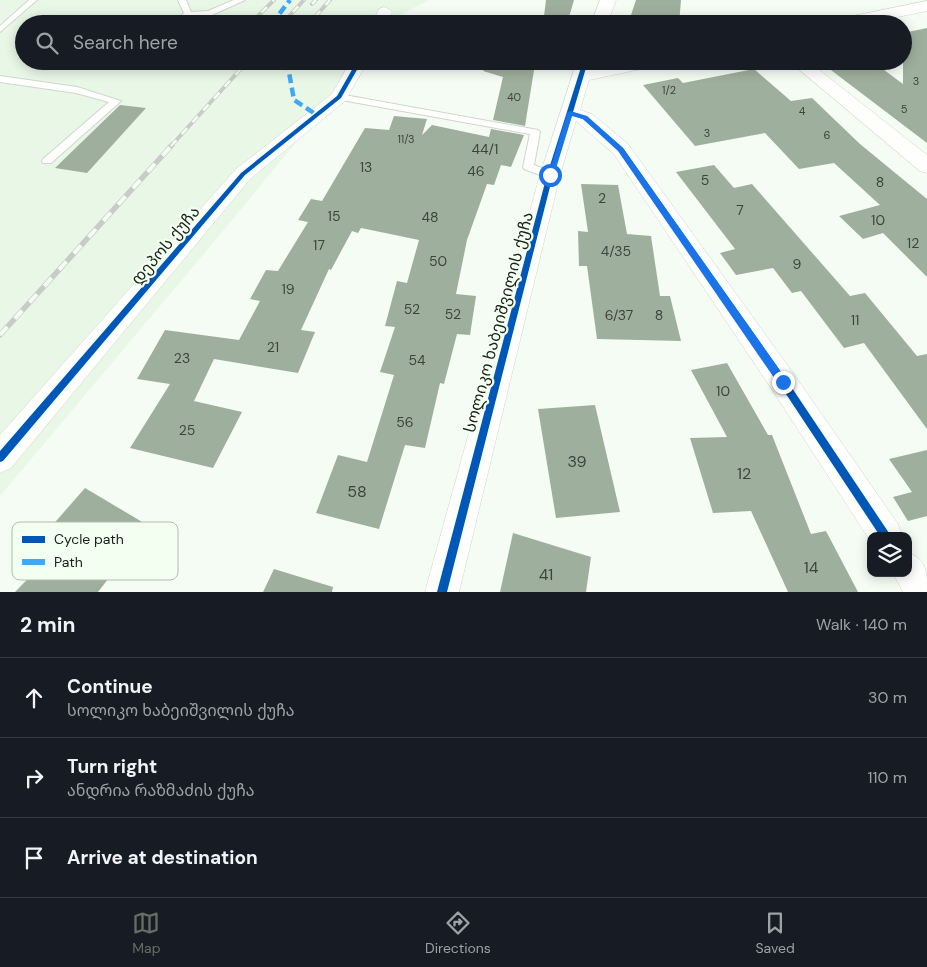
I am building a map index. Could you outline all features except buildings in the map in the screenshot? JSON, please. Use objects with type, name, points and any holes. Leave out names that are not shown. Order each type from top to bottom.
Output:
[{"type":"street","points":[[602,15],[608,0]]},
{"type":"street","points":[[878,0],[894,12]]},
{"type":"street","points":[[880,15],[927,6]]},
{"type":"street","name":"დეპოს ქუჩა","points":[[0,458],[243,174],[338,97],[354,70]]},
{"type":"street","name":"სოლიკო ხაბეიშვილის ქუჩა","points":[[442,592],[550,175],[583,70]]},
{"type":"street","points":[[808,70],[927,166]]},
{"type":"street","points":[[570,113],[585,118],[621,149],[783,382],[883,532]]},
{"type":"street","points":[[912,575],[924,592]]},
{"type":"lane","points":[[16,15],[33,0]]},
{"type":"lane","points":[[182,0],[188,14],[209,13],[241,0]]},
{"type":"lane","points":[[0,30],[15,16]]},
{"type":"lane","points":[[0,79],[77,90],[116,101],[47,162]]},
{"type":"lane","points":[[338,97],[535,132],[528,167],[550,175]]},
{"type":"shaded area","points":[[0,0],[429,0],[401,15],[15,15],[15,70],[356,70],[0,496]]},
{"type":"railway","points":[[259,15],[274,0]]},
{"type":"railway","points":[[290,15],[304,0]]},
{"type":"railway","points":[[312,4],[316,0]]},
{"type":"railway","points":[[317,15],[330,0]]},
{"type":"railway","points":[[171,146],[240,70]]},
{"type":"railway","points":[[0,335],[172,145]]},
{"type":"marked path","points":[[278,15],[290,0]]},
{"type":"marked path","points":[[289,70],[294,100],[317,115]]},
{"type":"cycle path","points":[[0,458],[243,174],[339,97],[355,70]]},
{"type":"cycle path","points":[[442,592],[550,175],[583,70]]},
{"type":"cycle path","points":[[570,113],[585,118],[621,149],[783,382],[883,532]]},
{"type":"route","points":[[550,175],[570,113],[585,118],[621,149],[783,382]]}]
